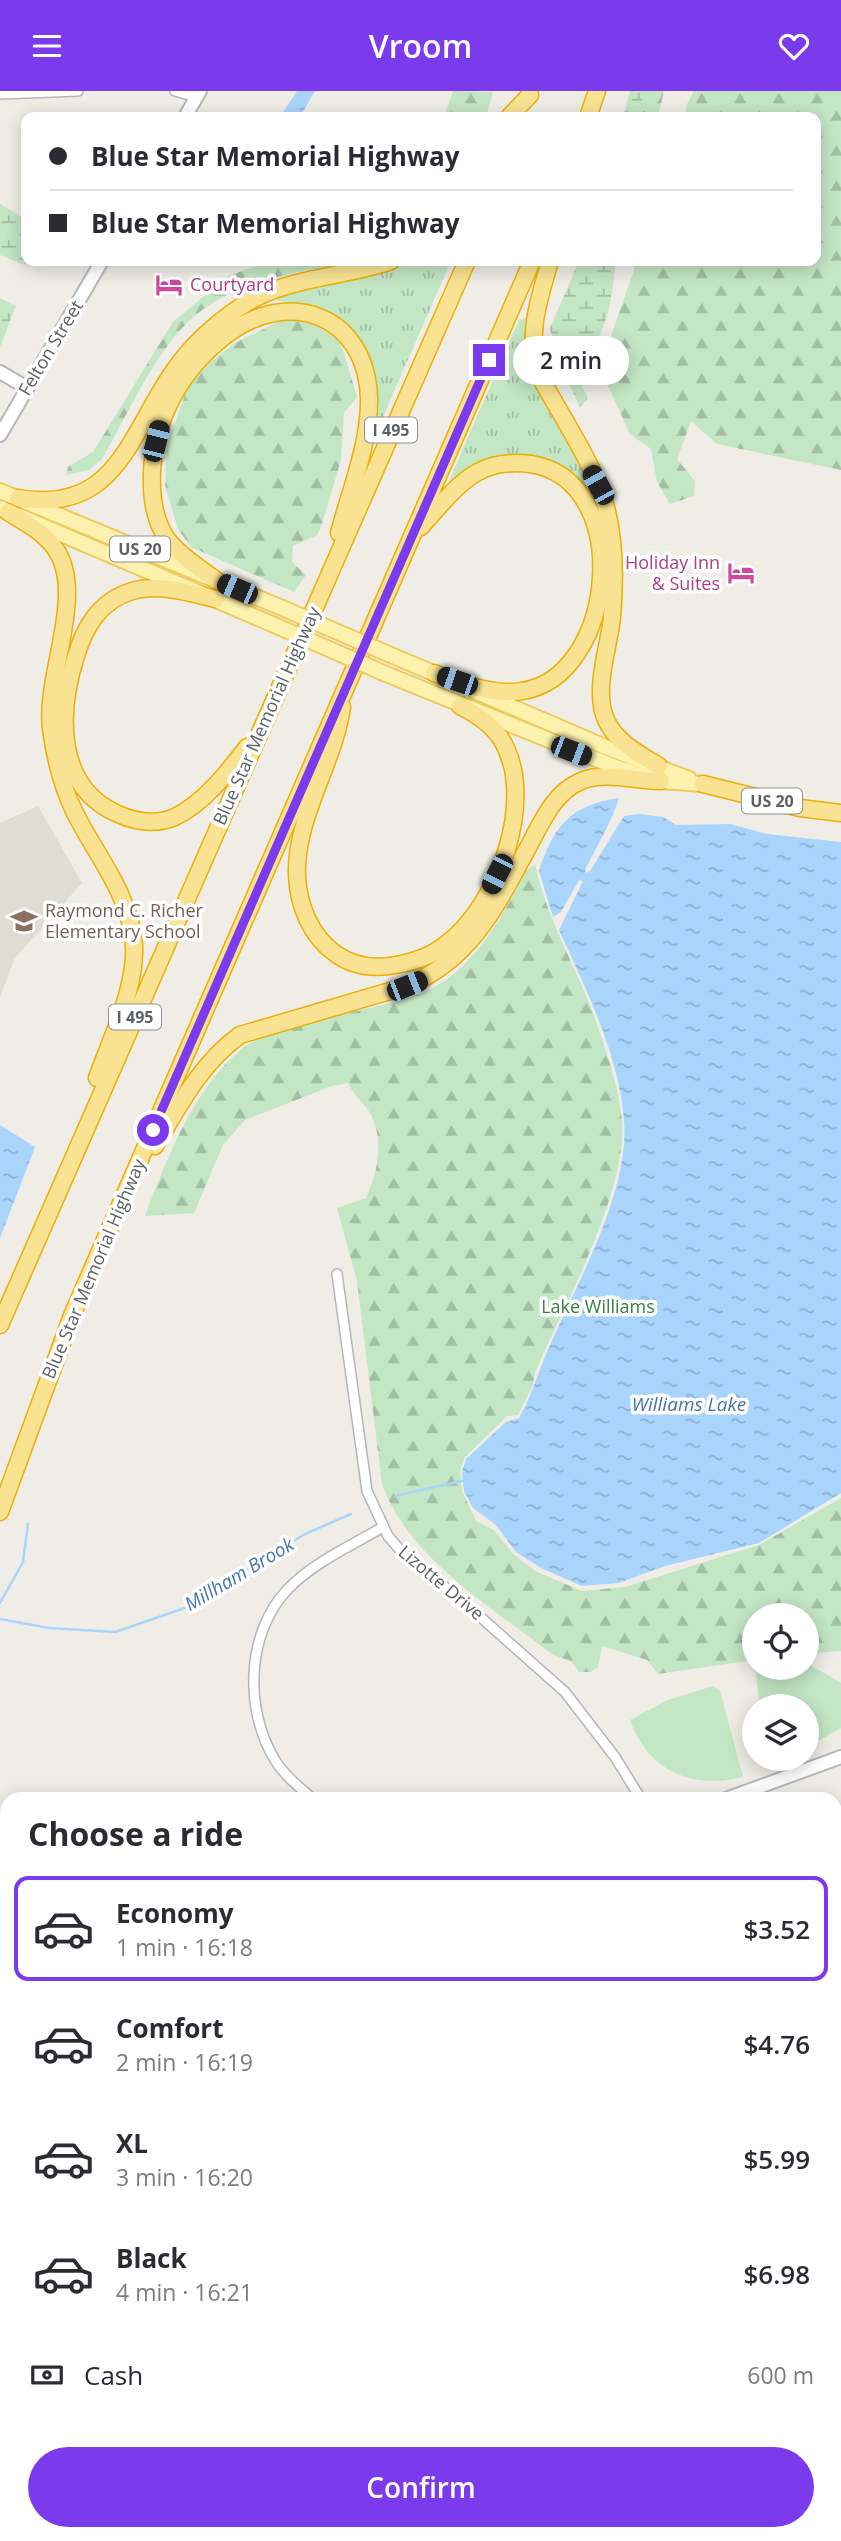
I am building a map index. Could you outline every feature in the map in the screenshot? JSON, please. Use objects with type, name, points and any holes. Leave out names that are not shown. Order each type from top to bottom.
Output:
[{"type":"highway","points":[[590,112],[597,91]]},
{"type":"highway","points":[[598,112],[605,91]]},
{"type":"highway","points":[[514,112],[531,93]]},
{"type":"highway","points":[[525,112],[531,93]]},
{"type":"highway","points":[[9,506],[71,498],[98,485],[118,464],[185,356],[239,308],[279,289],[371,266]]},
{"type":"highway","name":"Blue Star Memorial Highway","points":[[0,1325],[465,266]]},
{"type":"highway","name":"Blue Star Memorial Highway","points":[[0,1512],[52,1364],[530,266]]},
{"type":"highway","points":[[549,266],[534,323],[533,353],[538,373],[600,490],[612,545],[612,609],[603,675],[604,714],[620,739],[660,774]]},
{"type":"highway","points":[[216,580],[171,543],[158,519],[153,500],[152,466],[164,412],[190,371],[225,335],[264,316],[290,313],[311,315],[333,322],[350,337],[366,373],[369,400],[363,444],[318,600]]},
{"type":"highway","points":[[414,533],[472,476],[488,468],[516,463],[545,468],[571,482],[590,508],[600,541],[600,577],[590,625],[579,654],[558,676],[533,689],[516,692],[479,687],[434,673]]},
{"type":"highway","points":[[9,506],[56,549],[65,570],[65,607],[50,705],[57,763],[75,814],[120,896],[134,944],[132,966],[118,1016],[41,1232]]},
{"type":"highway","points":[[216,599],[155,587],[134,590],[103,606],[82,637],[68,684],[64,734],[74,772],[93,798],[110,810],[139,821],[167,820],[193,805],[224,775],[270,709]]},
{"type":"highway","points":[[345,688],[339,730],[299,845],[297,878],[304,912],[321,940],[343,959],[371,967],[419,959],[447,944],[481,904],[508,845],[515,809],[509,756],[502,739],[490,725],[460,706]]},
{"type":"highway","points":[[122,1203],[190,1089],[231,1042],[265,1025],[426,978],[459,954],[483,927],[559,796],[570,786],[591,778],[660,774]]},
{"type":"highway","name":"US 20","points":[[704,784],[800,808],[841,813]]},
{"type":"main road","name":"US 20","points":[[0,491],[9,506],[460,706],[589,757],[704,784]]},
{"type":"main road","name":"US 20","points":[[9,506],[216,580],[660,774]]},
{"type":"street","points":[[0,94],[78,91]]},
{"type":"street","points":[[174,91],[198,94],[189,112]]},
{"type":"street","name":"Felton Street","points":[[0,435],[99,266]]},
{"type":"street","points":[[0,372],[27,388]]},
{"type":"street","name":"Lizotte Drive","points":[[337,1274],[367,1491],[383,1527],[407,1558],[459,1598],[565,1692],[615,1757],[637,1792]]},
{"type":"street","points":[[306,1792],[275,1761],[263,1731],[255,1699],[257,1649],[274,1607],[288,1590],[309,1570],[383,1527]]},
{"type":"street","points":[[745,1792],[841,1757]]},
{"type":"shaded area","name":"Raymond C. Richer Elementary School","points":[[38,806],[82,883],[15,958],[0,997],[0,823]]},
{"type":"green space","points":[[453,91],[493,92],[487,112],[446,112]]},
{"type":"green space","points":[[630,91],[645,91],[639,112],[624,112]]},
{"type":"green space","points":[[645,91],[664,91],[659,112],[639,112]]},
{"type":"green space","points":[[694,91],[841,91],[841,470],[717,444],[691,421],[677,459],[695,481],[694,496],[670,504],[657,482],[651,449],[630,434],[600,368],[635,266],[821,266],[821,112],[686,112]]},
{"type":"green space","points":[[0,204],[21,216],[21,263],[0,255]]},
{"type":"green space","points":[[258,266],[330,266],[270,279],[225,296],[205,308],[188,322],[163,352],[102,459],[89,470],[66,475],[68,467],[93,452],[173,322],[230,275]]},
{"type":"green space","points":[[390,266],[449,266],[375,435],[372,434],[375,413],[373,374],[360,341],[332,315],[307,304],[270,298]]},
{"type":"green space","points":[[577,266],[615,266],[609,307],[602,329],[591,351],[575,372],[588,398],[580,407],[558,361],[550,328]]},
{"type":"green space","points":[[0,298],[16,306],[0,347]]},
{"type":"green space","points":[[528,317],[554,415],[584,472],[597,506],[563,469],[521,455],[453,484],[449,481],[519,320]]},
{"type":"green space","points":[[284,319],[313,324],[340,340],[357,397],[344,413],[341,460],[321,527],[317,535],[293,546],[292,562],[306,575],[294,592],[191,547],[178,529],[165,485],[167,445],[187,389],[209,363],[235,343]]},
{"type":"green space","points":[[535,864],[553,921],[593,1013],[618,1094],[622,1121],[621,1150],[604,1215],[577,1283],[535,1372],[533,1385],[518,1415],[507,1416],[465,1457],[460,1471],[462,1491],[476,1521],[494,1530],[513,1554],[537,1572],[582,1591],[625,1587],[759,1545],[841,1498],[841,1651],[819,1653],[819,1603],[742,1603],[742,1662],[658,1674],[647,1660],[602,1646],[598,1667],[591,1672],[579,1672],[571,1661],[553,1655],[479,1600],[455,1580],[412,1536],[395,1511],[382,1484],[357,1281],[337,1208],[366,1198],[377,1163],[376,1127],[372,1116],[348,1083],[332,1086],[245,1120],[223,1145],[194,1213],[145,1216],[188,1118],[218,1072],[236,1054],[257,1039],[274,1032],[395,1002],[436,986],[454,974],[483,943],[527,870]]},
{"type":"green space","points":[[819,1670],[841,1683],[841,1728],[819,1740],[819,1694],[758,1694],[757,1680],[819,1680]]},
{"type":"green space","points":[[713,1686],[720,1691],[743,1777],[706,1781],[674,1773],[648,1752],[630,1720],[668,1700]]},
{"type":"water","points":[[297,91],[315,91],[303,112],[283,112]]},
{"type":"water","name":"Williams Lake","points":[[619,798],[585,870],[586,873],[590,871],[624,816],[639,814],[663,817],[676,825],[730,824],[767,834],[841,842],[841,1493],[759,1543],[665,1566],[619,1583],[582,1586],[541,1568],[516,1552],[496,1525],[473,1508],[464,1491],[462,1472],[466,1459],[506,1422],[519,1418],[600,1235],[619,1176],[624,1147],[624,1120],[616,1071],[600,1023],[559,930],[583,881],[579,880],[561,912],[553,917],[539,871],[551,841],[567,820],[588,806]]},
{"type":"water","points":[[0,1125],[35,1147],[0,1238]]},
{"type":"waterway","name":"Millham Brook","points":[[395,1496],[466,1480]]},
{"type":"waterway","name":"Millham Brook","points":[[0,1619],[49,1628],[115,1632],[185,1608],[305,1534],[351,1514]]},
{"type":"waterway","name":"Millham Brook","points":[[0,1603],[23,1562],[28,1524]]},
{"type":"place","name":"Courtyard","points":[[169,285]]},
{"type":"place","name":"Holiday Inn & Suites","points":[[741,573]]},
{"type":"place","name":"Raymond C. Richer Elementary School","points":[[24,921]]},
{"type":"route","points":[[153,1130],[489,360]]},
{"type":"park label","name":"Lake Williams","points":[[598,1307]]}]
